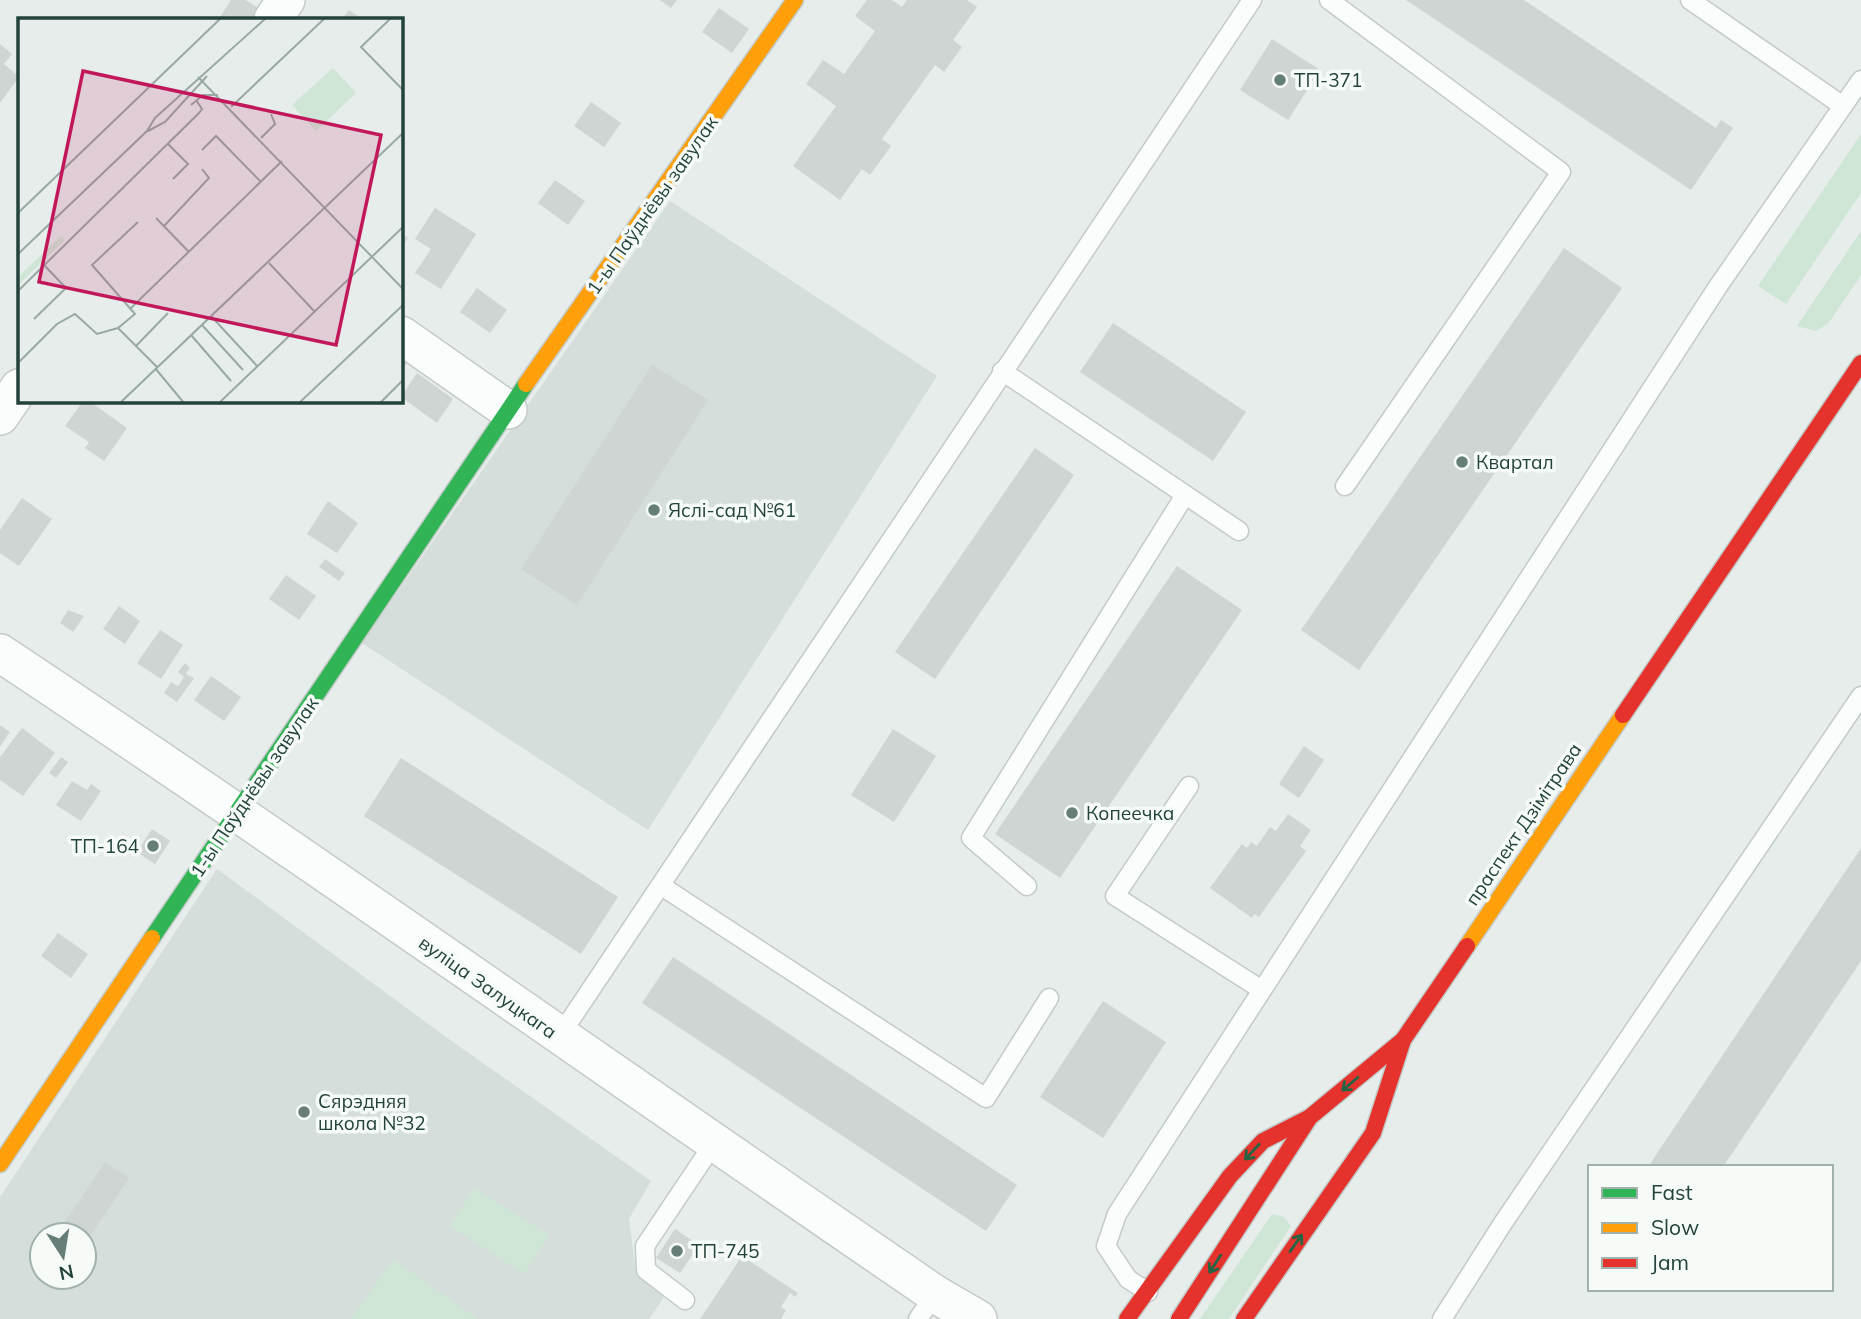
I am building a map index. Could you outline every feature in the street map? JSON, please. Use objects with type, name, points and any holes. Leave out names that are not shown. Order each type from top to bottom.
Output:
[{"type":"main road","name":"1-ы Паўднёвы завулак","points":[[0,1164],[782,5]]},
{"type":"main road","name":"праспект Дзімітрава","points":[[1244,1319],[1373,1133],[1403,1040],[1861,363]]},
{"type":"main road","points":[[1127,1319],[1230,1176],[1263,1141],[1310,1118],[1403,1040]]},
{"type":"main road","points":[[1179,1319],[1310,1118]]},
{"type":"street","points":[[274,18],[286,0]]},
{"type":"street","points":[[402,336],[508,410]]},
{"type":"street","points":[[0,416],[18,389]]},
{"type":"street","name":"вуліца Залуцкага","points":[[0,653],[237,811],[713,1143],[926,1307],[978,1319]]},
{"type":"lane","points":[[559,1037],[663,887],[1002,371],[1252,0]]},
{"type":"lane","points":[[1329,0],[1561,172],[1345,486]]},
{"type":"lane","points":[[1690,0],[1843,106]]},
{"type":"lane","points":[[1148,1292],[1128,1279],[1106,1246],[1117,1214],[1717,288],[1861,80]]},
{"type":"lane","points":[[1002,371],[1239,531]]},
{"type":"lane","points":[[1027,886],[971,838],[1185,495]]},
{"type":"lane","points":[[1442,1319],[1511,1212],[1861,696]]},
{"type":"lane","points":[[1189,786],[1115,896],[1262,990]]},
{"type":"lane","points":[[663,887],[986,1098],[1049,998]]},
{"type":"lane","points":[[685,1300],[646,1270],[645,1246],[713,1143]]},
{"type":"shaded area","name":"Яслі-сад №61","points":[[670,201],[937,376],[648,830],[362,643]]},
{"type":"shaded area","name":"Сярэдняя школа №32","points":[[217,869],[453,1042],[651,1181],[629,1219],[636,1273],[664,1297],[649,1319],[0,1319],[0,1197]]},
{"type":"green space","points":[[1861,134],[1861,193],[1786,304],[1758,286]]},
{"type":"green space","points":[[1861,231],[1861,275],[1828,324],[1816,331],[1797,326]]},
{"type":"green space","points":[[474,1188],[549,1235],[524,1274],[450,1226]]},
{"type":"green space","points":[[1272,1214],[1284,1217],[1291,1226],[1229,1319],[1200,1319]]},
{"type":"green space","points":[[393,1259],[478,1319],[351,1319]]},
{"type":"building","points":[[231,0],[246,0],[266,14],[264,18],[220,17]]},
{"type":"building","points":[[660,0],[677,0],[671,8]]},
{"type":"building","points":[[867,0],[892,0],[902,7],[907,0],[967,0],[977,7],[953,40],[962,47],[944,72],[935,65],[882,139],[891,146],[870,175],[862,169],[840,200],[793,166],[836,106],[806,84],[823,60],[844,74],[875,31],[855,16]]},
{"type":"building","points":[[1406,0],[1524,0],[1716,128],[1721,120],[1733,128],[1691,190]]},
{"type":"building","points":[[719,8],[749,29],[732,53],[702,32]]},
{"type":"building","points":[[349,10],[361,18],[343,18]]},
{"type":"building","name":"ТП-371","points":[[1272,39],[1320,70],[1288,120],[1240,90]]},
{"type":"building","points":[[0,44],[12,54],[4,64],[18,78],[0,103]]},
{"type":"building","points":[[591,102],[621,123],[604,147],[574,126]]},
{"type":"building","points":[[555,180],[585,201],[568,225],[538,203]]},
{"type":"building","points":[[435,208],[476,234],[441,289],[415,273],[431,249],[415,239]]},
{"type":"building","points":[[402,234],[408,238],[402,247]]},
{"type":"building","points":[[1564,248],[1622,288],[1359,670],[1301,630]]},
{"type":"building","points":[[477,288],[507,310],[490,333],[460,312]]},
{"type":"building","points":[[1113,323],[1246,412],[1213,461],[1080,372]]},
{"type":"building","points":[[402,356],[408,361],[402,370]]},
{"type":"building","points":[[652,365],[708,400],[577,605],[521,569]]},
{"type":"building","points":[[417,373],[453,399],[437,423],[402,396]]},
{"type":"building","points":[[82,402],[90,402],[127,428],[104,461],[85,448],[89,442],[65,426]]},
{"type":"building","points":[[1035,448],[1074,475],[935,679],[895,652]]},
{"type":"building","points":[[22,498],[52,519],[19,566],[0,553],[0,530]]},
{"type":"building","points":[[328,501],[358,523],[337,553],[307,534]]},
{"type":"building","points":[[325,559],[345,573],[339,581],[319,567]]},
{"type":"building","points":[[1177,566],[1242,610],[1060,878],[995,834]]},
{"type":"building","points":[[286,575],[316,596],[299,620],[269,599]]},
{"type":"building","points":[[119,606],[140,621],[125,644],[103,629]]},
{"type":"building","points":[[68,610],[84,616],[73,632],[60,623]]},
{"type":"building","points":[[160,630],[183,645],[161,679],[137,663]]},
{"type":"building","points":[[185,663],[190,668],[186,674],[194,678],[177,702],[164,693],[171,682],[178,686],[184,677],[178,672]]},
{"type":"building","points":[[211,676],[241,697],[224,721],[194,700]]},
{"type":"building","points":[[0,725],[10,732],[0,747]]},
{"type":"building","points":[[22,728],[55,753],[23,796],[0,780],[0,757]]},
{"type":"building","points":[[893,729],[936,756],[894,822],[851,795]]},
{"type":"building","points":[[1304,746],[1324,760],[1299,798],[1279,784]]},
{"type":"building","points":[[61,757],[68,762],[56,778],[49,773]]},
{"type":"building","points":[[401,758],[618,897],[581,954],[364,816]]},
{"type":"building","points":[[72,781],[87,790],[91,784],[101,791],[81,821],[56,805]]},
{"type":"building","points":[[1288,814],[1311,830],[1300,846],[1306,851],[1259,917],[1254,914],[1252,918],[1210,888],[1242,844],[1247,848],[1251,842],[1257,846],[1270,827],[1276,831]]},
{"type":"building","name":"ТП-164","points":[[152,829],[170,841],[155,864],[137,852]]},
{"type":"building","points":[[1861,848],[1861,961],[1724,1165],[1649,1165]]},
{"type":"building","points":[[58,933],[88,954],[71,978],[41,956]]},
{"type":"building","points":[[673,957],[1017,1185],[986,1231],[642,1003]]},
{"type":"building","points":[[1103,1001],[1166,1042],[1103,1138],[1040,1097]]},
{"type":"building","points":[[105,1162],[129,1178],[98,1224],[98,1221],[65,1221]]},
{"type":"building","name":"ТП-745","points":[[675,1229],[699,1245],[680,1273],[656,1258]]},
{"type":"building","points":[[742,1256],[798,1293],[795,1297],[790,1293],[781,1307],[786,1310],[781,1319],[700,1319]]},
{"type":"traffic: fast","points":[[152,938],[526,384]]},
{"type":"traffic: slow","points":[[526,384],[795,0]]},
{"type":"traffic: slow","points":[[1467,946],[1623,715]]},
{"type":"traffic: slow","points":[[0,1164],[152,938]]},
{"type":"traffic: jam","points":[[1623,715],[1861,363]]},
{"type":"traffic: jam","points":[[1244,1319],[1373,1133],[1403,1040],[1467,946]]},
{"type":"traffic: jam","points":[[1179,1319],[1310,1117],[1403,1040]]},
{"type":"traffic: jam","points":[[1127,1319],[1230,1176],[1263,1141],[1308,1118]]},
{"type":"place","name":"ТП-371","points":[[1280,80]]},
{"type":"place","name":"Квартал","points":[[1462,462]]},
{"type":"place","name":"Яслі-сад №61","points":[[654,510]]},
{"type":"place","name":"Копеечка","points":[[1072,813]]},
{"type":"place","name":"ТП-164","points":[[153,846]]},
{"type":"place","name":"Сярэдняя школа №32","points":[[304,1112]]},
{"type":"place","name":"ТП-745","points":[[677,1251]]}]
